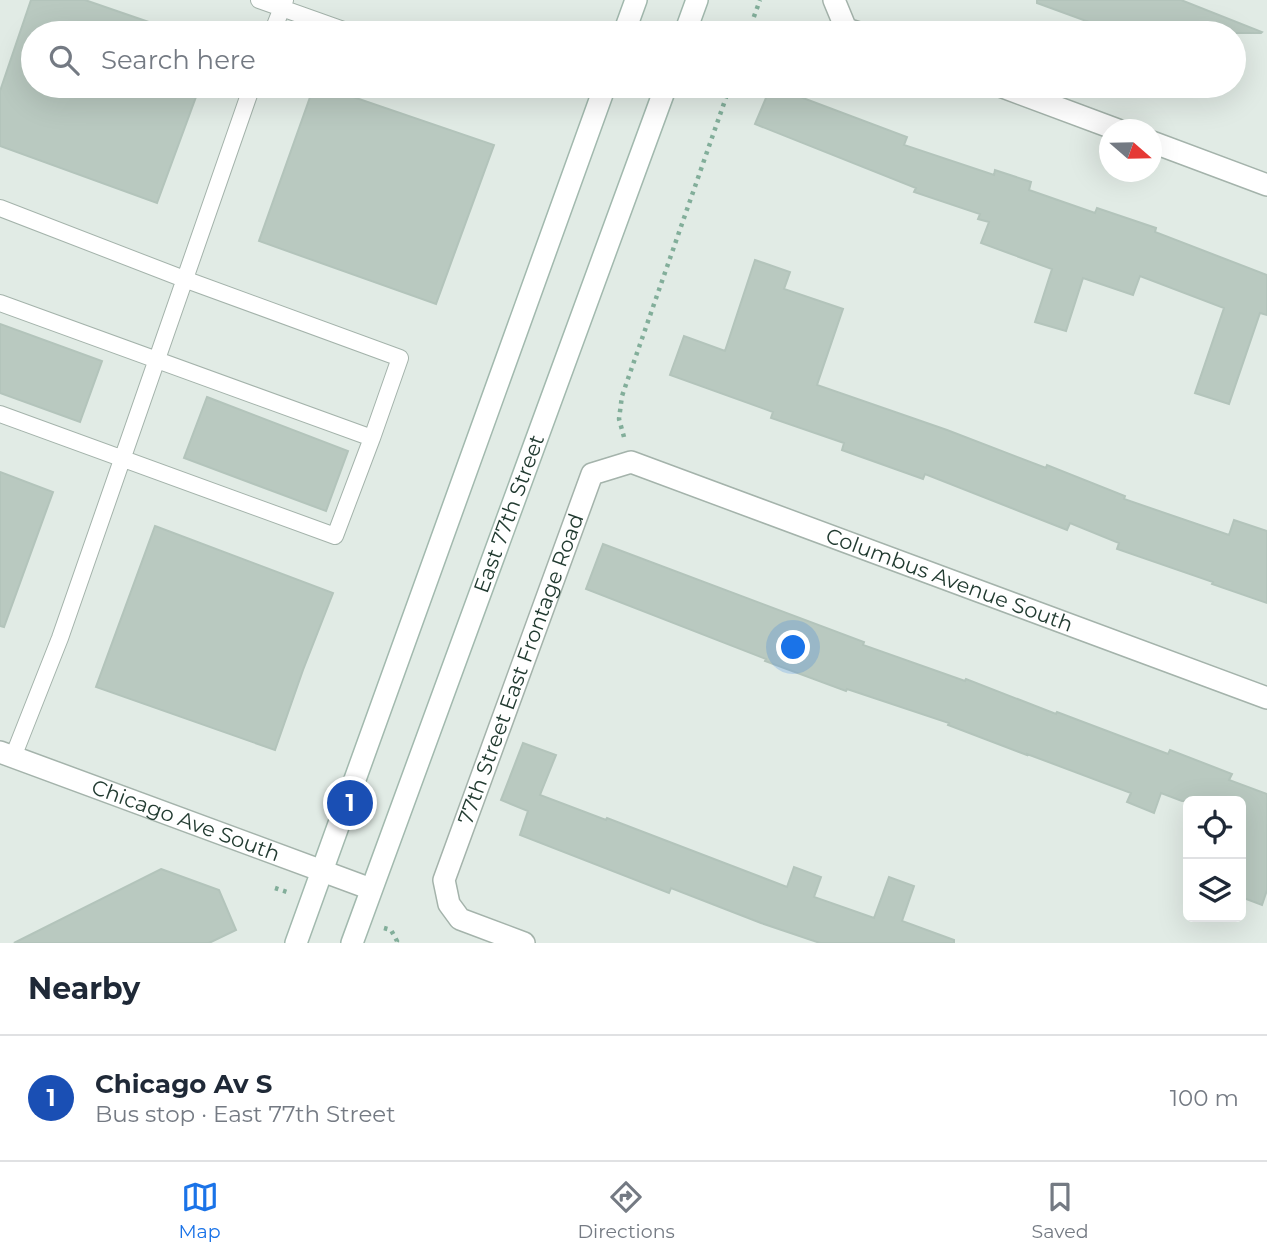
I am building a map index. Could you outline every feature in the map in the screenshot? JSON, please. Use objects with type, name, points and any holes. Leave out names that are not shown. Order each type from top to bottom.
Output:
[{"type":"street","points":[[628,21],[636,0]]},
{"type":"street","points":[[689,21],[697,0]]},
{"type":"street","points":[[834,0],[846,21]]},
{"type":"street","points":[[296,943],[601,98]]},
{"type":"street","name":"East 77th Street","points":[[352,943],[662,98]]},
{"type":"street","points":[[1032,98],[1099,123]]},
{"type":"street","points":[[1162,146],[1267,185]]},
{"type":"street","name":"Columbus Avenue South","points":[[631,462],[1267,698]]},
{"type":"street","name":"77th Street East Frontage Road","points":[[524,943],[460,919],[449,904],[444,880],[592,474],[631,462]]},
{"type":"street","name":"Chicago Ave South","points":[[7,755],[371,889]]},
{"type":"lane","points":[[259,0],[283,4],[323,21]]},
{"type":"lane","points":[[277,21],[283,4]]},
{"type":"lane","points":[[7,755],[60,638],[248,98]]},
{"type":"lane","points":[[0,208],[400,358],[335,536],[0,414]]},
{"type":"lane","points":[[0,303],[372,438]]},
{"type":"path","points":[[752,21],[760,0]]},
{"type":"path","points":[[631,462],[620,419],[622,396],[726,98]]},
{"type":"building","points":[[31,0],[85,0],[146,21],[24,21]]},
{"type":"building","points":[[1037,0],[1181,0],[1234,21],[1086,21],[1037,3]]},
{"type":"building","points":[[1246,26],[1262,32],[1246,33]]},
{"type":"building","points":[[21,29],[21,98],[196,98],[157,203],[0,146],[0,91]]},
{"type":"building","points":[[310,98],[356,98],[494,145],[436,304],[259,241]]},
{"type":"building","points":[[766,98],[803,98],[907,137],[904,145],[994,175],[995,170],[1031,182],[1029,190],[1095,213],[1097,208],[1156,228],[1155,232],[1267,275],[1267,315],[1260,313],[1229,404],[1195,393],[1224,308],[1140,276],[1133,295],[1083,278],[1066,331],[1035,322],[1052,269],[981,243],[989,222],[978,219],[980,214],[914,192],[916,188],[755,124]]},
{"type":"building","points":[[755,260],[790,272],[784,289],[843,309],[817,385],[1046,468],[1047,465],[1125,496],[1124,499],[1229,535],[1234,520],[1267,531],[1267,603],[1117,549],[1119,543],[1070,523],[1067,530],[925,474],[923,479],[842,450],[844,443],[771,418],[773,412],[670,375],[684,336],[725,351]]},
{"type":"building","points":[[0,324],[102,361],[80,422],[0,393]]},
{"type":"building","points":[[207,397],[348,451],[326,511],[184,458]]},
{"type":"building","points":[[0,472],[53,492],[4,627],[0,626]]},
{"type":"building","points":[[155,526],[333,593],[275,750],[96,687]]},
{"type":"building","points":[[603,544],[864,642],[863,645],[965,681],[966,679],[1168,754],[1170,750],[1232,774],[1229,780],[1267,794],[1267,890],[1262,905],[1246,899],[1246,796],[1183,796],[1182,801],[1161,793],[1154,813],[1127,802],[1131,793],[948,725],[949,723],[847,689],[846,691],[765,661],[766,659],[586,589]]},
{"type":"building","points":[[523,743],[556,755],[540,795],[787,887],[794,867],[821,877],[814,897],[874,918],[889,877],[914,886],[902,921],[954,940],[954,943],[820,943],[671,888],[669,893],[520,835],[528,811],[501,800]]},
{"type":"building","points":[[161,869],[219,890],[236,930],[209,943],[14,943]]},
{"type":"place","name":"Chicago Av S","points":[[350,803]]}]
